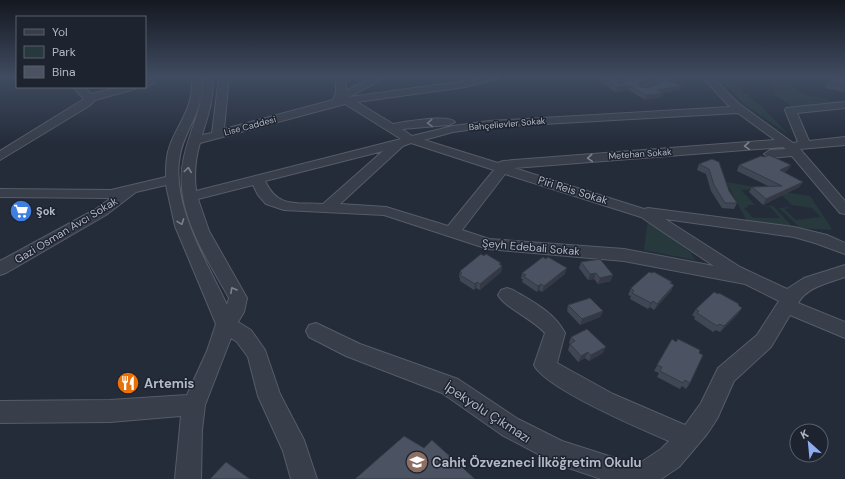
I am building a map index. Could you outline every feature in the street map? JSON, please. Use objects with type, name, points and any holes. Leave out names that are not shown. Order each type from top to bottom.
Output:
[{"type":"street","points":[[0,156],[85,104],[88,99]]},
{"type":"street","points":[[195,99],[174,153],[172,179],[176,203],[182,224],[226,324],[244,336],[252,344],[258,356],[269,396],[295,449],[304,479]]},
{"type":"street","points":[[188,479],[190,430],[194,405],[218,351],[226,324],[235,312],[238,298],[202,234],[190,202],[187,177],[207,99]]},
{"type":"street","points":[[218,135],[222,99]]},
{"type":"street","name":"Lise Caddesi","points":[[195,141],[337,99]]},
{"type":"street","name":"Piri Reis Sokak","points":[[343,99],[391,128],[405,140],[519,173],[637,210],[663,223],[713,258],[746,278],[788,302],[845,330]]},
{"type":"street","points":[[730,99],[738,107],[794,147],[845,210]]},
{"type":"street","points":[[794,147],[796,122],[789,112],[790,110],[845,105]]},
{"type":"street","points":[[391,128],[433,123],[738,107]]},
{"type":"street","name":"Bahçelievler Sokak","points":[[279,174],[405,140],[453,129],[489,124],[738,107]]},
{"type":"street","points":[[327,208],[405,140]]},
{"type":"street","points":[[519,173],[845,141]]},
{"type":"street","points":[[0,143],[22,142]]},
{"type":"street","name":"Metehan Sokak","points":[[498,167],[794,147]]},
{"type":"street","points":[[451,233],[498,167]]},
{"type":"street","points":[[190,202],[279,174]]},
{"type":"street","points":[[190,202],[259,182],[279,174]]},
{"type":"street","points":[[0,193],[106,194],[132,190],[172,179]]},
{"type":"street","name":"Şeyh Edebali Sokak","points":[[259,182],[263,194],[277,204],[386,211],[488,244],[624,255],[746,278]]},
{"type":"street","name":"Gazi Osman Avcı Sokak","points":[[0,269],[101,212],[132,190]]},
{"type":"street","points":[[637,210],[794,232],[821,239],[845,249]]},
{"type":"street","points":[[639,479],[670,458],[688,438],[709,411],[726,375],[764,341],[795,292],[810,282],[845,271]]},
{"type":"street","points":[[507,295],[548,322],[554,330],[555,333],[545,365],[548,369],[605,401],[688,438]]},
{"type":"street","name":"İpekyolu Çıkmazı","points":[[316,331],[370,357],[450,386],[510,427],[557,452],[639,479]]},
{"type":"street","points":[[0,412],[110,411],[194,405]]},
{"type":"green space","points":[[740,99],[753,99],[789,135],[745,105]]},
{"type":"green space","points":[[782,99],[845,101],[845,103],[792,106]]},
{"type":"green space","points":[[814,99],[829,99],[825,101]]},
{"type":"green space","points":[[726,182],[767,189],[741,190],[755,205],[747,205],[748,207],[744,208],[753,218],[780,218],[770,207],[763,206],[773,206],[793,227],[747,221]]},
{"type":"green space","points":[[777,191],[810,196],[832,229],[800,228],[779,208],[788,207],[789,208],[784,209],[796,220],[821,217],[812,208],[792,205]]},
{"type":"green space","points":[[648,220],[691,253],[695,260],[644,250]]},
{"type":"building","points":[[769,155],[791,165],[780,170],[803,182],[766,199],[752,187],[782,186],[739,165],[761,156],[764,157]]},
{"type":"building","points":[[712,159],[719,162],[729,191],[737,203],[725,203],[714,185],[709,169],[699,164]]},
{"type":"building","points":[[481,254],[484,256],[486,254],[501,263],[499,264],[502,266],[480,284],[477,282],[475,284],[460,275],[462,273],[460,271]]},
{"type":"building","points":[[543,257],[546,259],[548,257],[567,268],[544,286],[541,284],[538,286],[523,276],[526,275],[522,273]]},
{"type":"building","points":[[600,259],[613,275],[600,278],[596,273],[590,274],[581,262]]},
{"type":"building","points":[[649,272],[654,272],[672,282],[670,283],[674,285],[657,304],[653,301],[651,303],[632,293],[634,291],[631,288]]},
{"type":"building","points":[[714,292],[719,293],[739,304],[738,305],[742,308],[724,326],[719,324],[717,326],[697,313],[699,311],[696,309]]},
{"type":"building","points":[[590,298],[603,311],[582,319],[568,305]]},
{"type":"building","points":[[587,329],[606,347],[591,355],[588,352],[581,356],[570,344],[575,341],[571,337]]},
{"type":"building","points":[[672,339],[676,342],[678,339],[700,350],[699,353],[703,355],[690,383],[685,380],[683,383],[660,371],[662,367],[657,365]]},
{"type":"building","name":"Cahit Özvezneci İlköğretim Okulu","points":[[404,436],[424,448],[432,440],[475,479],[355,479]]},
{"type":"building","points":[[226,462],[250,479],[210,479]]},
{"type":"place","name":"Şok","points":[[21,211]]},
{"type":"place","name":"Artemis","points":[[128,383]]},
{"type":"place","name":"Cahit Özvezneci İlköğretim Okulu","points":[[417,462]]}]
